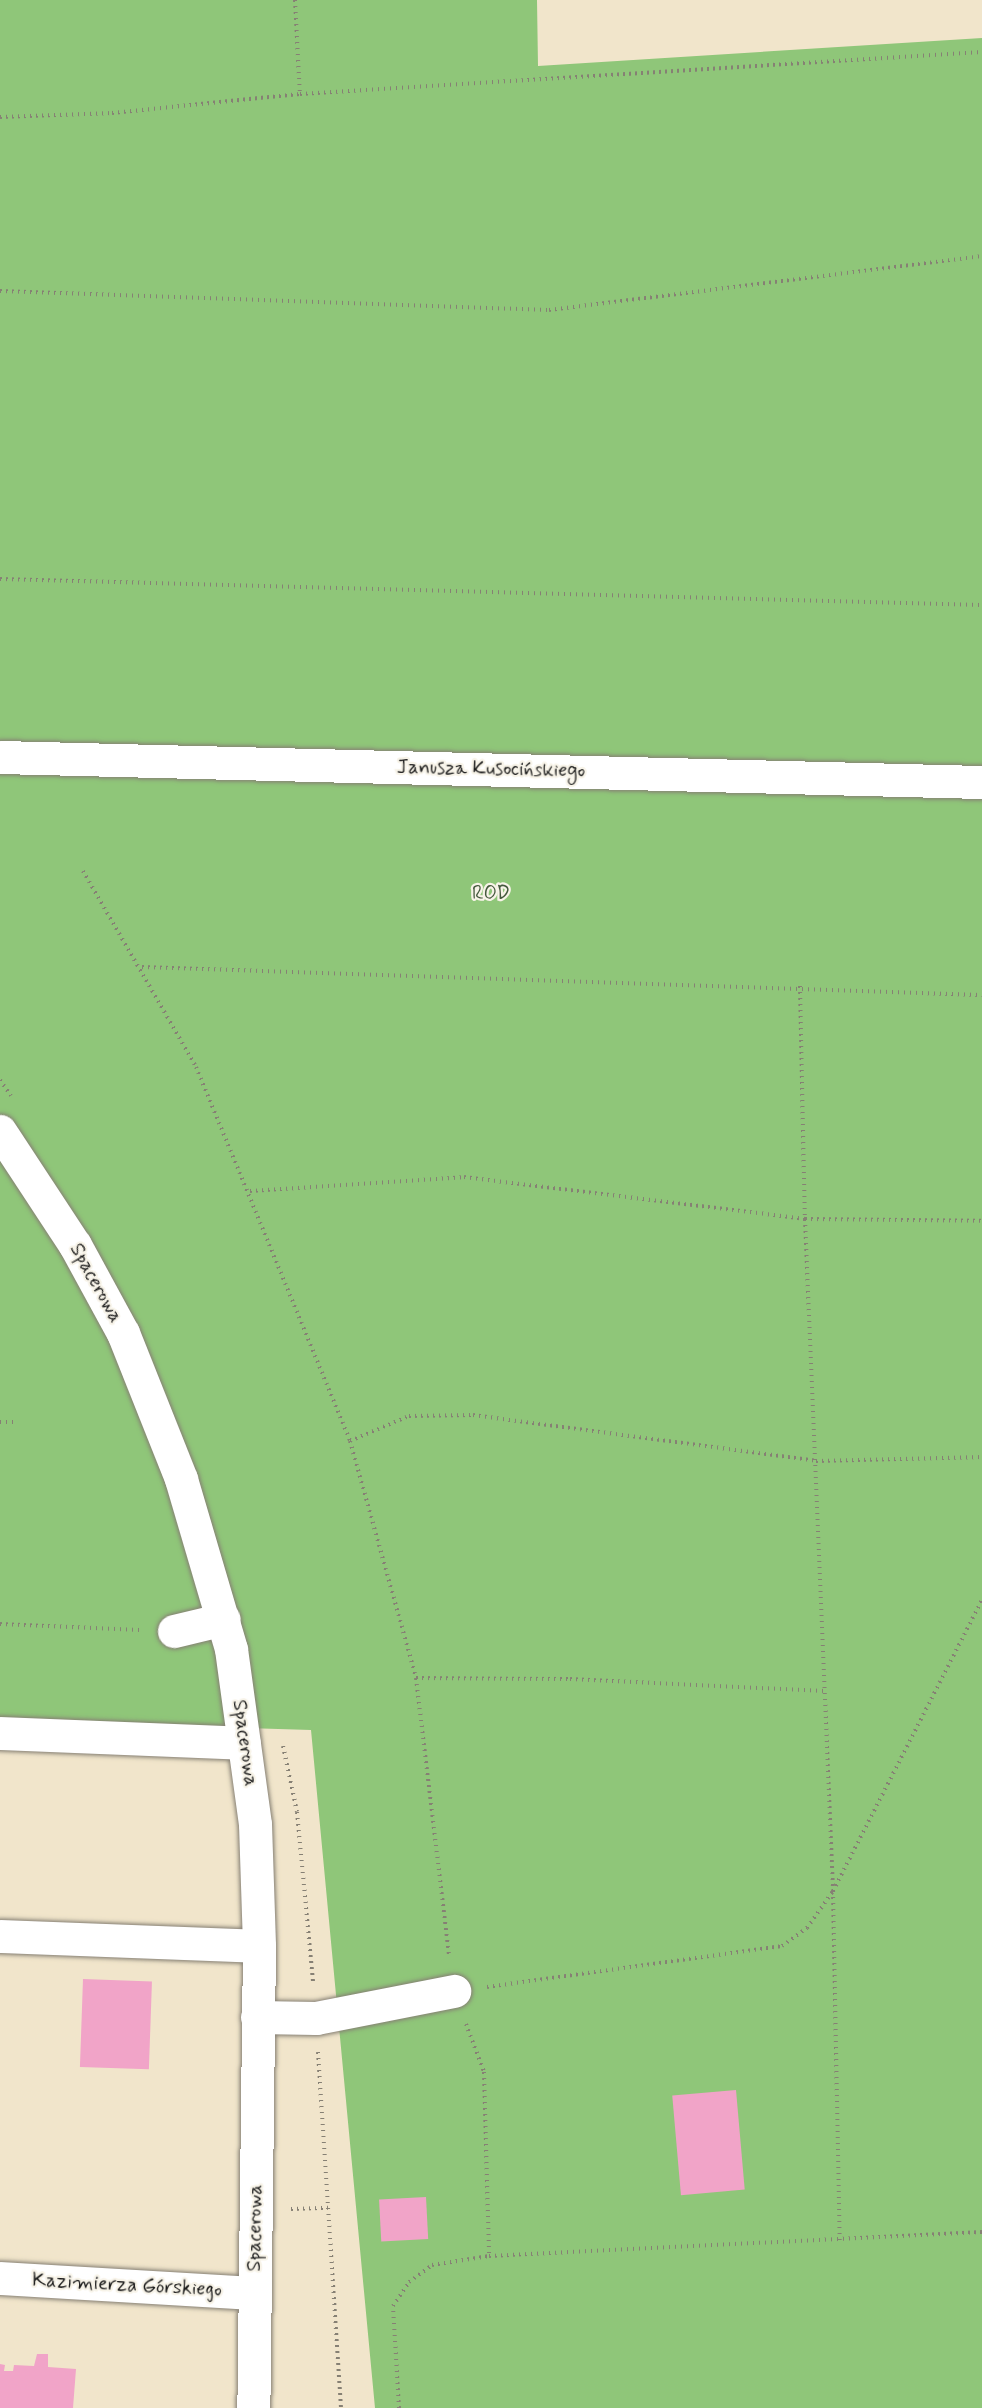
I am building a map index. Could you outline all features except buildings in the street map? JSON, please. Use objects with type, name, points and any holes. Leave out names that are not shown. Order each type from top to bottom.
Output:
[{"type":"street","name":"Janusza Kusocińskiego","points":[[0,757],[982,782]]},
{"type":"street","name":"Spacerowa","points":[[0,1131],[75,1245],[123,1333],[181,1479],[224,1619],[255,1824],[260,1946],[257,2017],[253,2408]]},
{"type":"street","points":[[174,1631],[224,1619]]},
{"type":"street","points":[[0,1733],[244,1743]]},
{"type":"street","points":[[0,1936],[260,1946]]},
{"type":"street","points":[[257,2017],[316,2018],[454,1991]]},
{"type":"street","name":"Kazimierza Górskiego","points":[[0,2278],[254,2293]]},
{"type":"path","points":[[295,0],[300,94]]},
{"type":"path","points":[[0,117],[112,112],[300,94],[982,52]]},
{"type":"path","points":[[0,291],[549,310],[982,256]]},
{"type":"path","points":[[0,579],[982,605]]},
{"type":"path","points":[[84,871],[142,967],[196,1067],[250,1191],[350,1442],[416,1678],[454,1991],[484,2072],[489,2256]]},
{"type":"path","points":[[142,967],[800,986],[982,995]]},
{"type":"path","points":[[800,986],[805,1219],[833,1891],[840,2242]]},
{"type":"path","points":[[250,1191],[464,1177],[805,1219],[982,1221]]},
{"type":"path","points":[[350,1442],[409,1416],[473,1415],[816,1461],[982,1457]]},
{"type":"path","points":[[0,1422],[14,1422]]},
{"type":"path","points":[[454,1991],[782,1946],[807,1928],[833,1891],[982,1600]]},
{"type":"path","points":[[0,1624],[174,1631]]},
{"type":"path","points":[[416,1678],[570,1679],[825,1691]]},
{"type":"path","points":[[399,2408],[393,2306],[409,2282],[432,2265],[489,2256],[840,2242],[982,2232]]},
{"type":"green space","name":"ROD","points":[[0,0],[537,0],[538,66],[982,38],[982,2408],[375,2408],[311,1730],[0,1720]]}]
